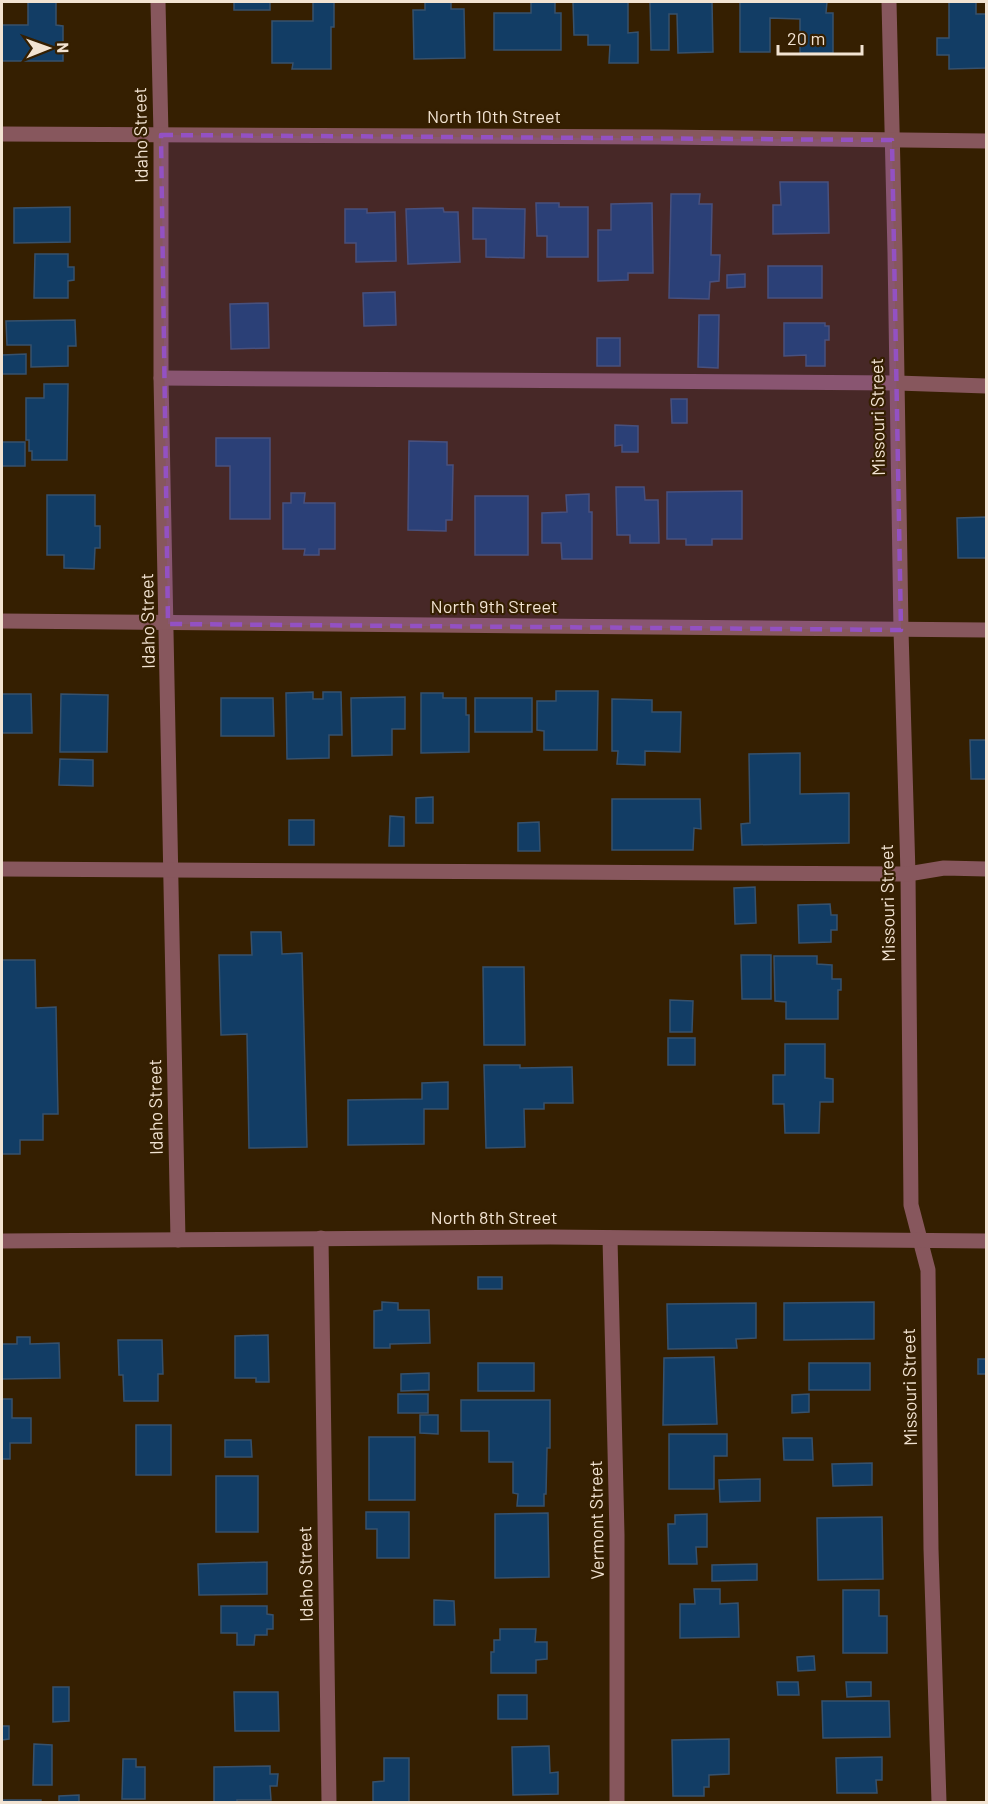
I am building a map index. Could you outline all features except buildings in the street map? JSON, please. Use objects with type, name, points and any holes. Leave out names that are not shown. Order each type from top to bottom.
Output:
[{"type":"street","name":"Idaho Street","points":[[158,2],[161,135],[161,378],[168,624],[178,1240]]},
{"type":"street","name":"Missouri Street","points":[[889,2],[900,630],[908,874],[912,1205],[928,1270],[939,1803]]},
{"type":"street","name":"North 10th Street","points":[[2,134],[987,141]]},
{"type":"street","points":[[161,378],[897,382],[987,386]]},
{"type":"street","name":"North 9th Street","points":[[2,621],[987,630]]},
{"type":"street","points":[[2,869],[908,874],[944,868],[987,869]]},
{"type":"street","name":"Idaho Street","points":[[321,1238],[329,1803]]},
{"type":"street","name":"North 8th Street","points":[[2,1241],[321,1238],[987,1241]]},
{"type":"street","name":"Vermont Street","points":[[610,1238],[617,1535],[617,1803]]},
{"type":"highlighted area","points":[[161,135],[892,140],[901,630],[168,624]]}]
